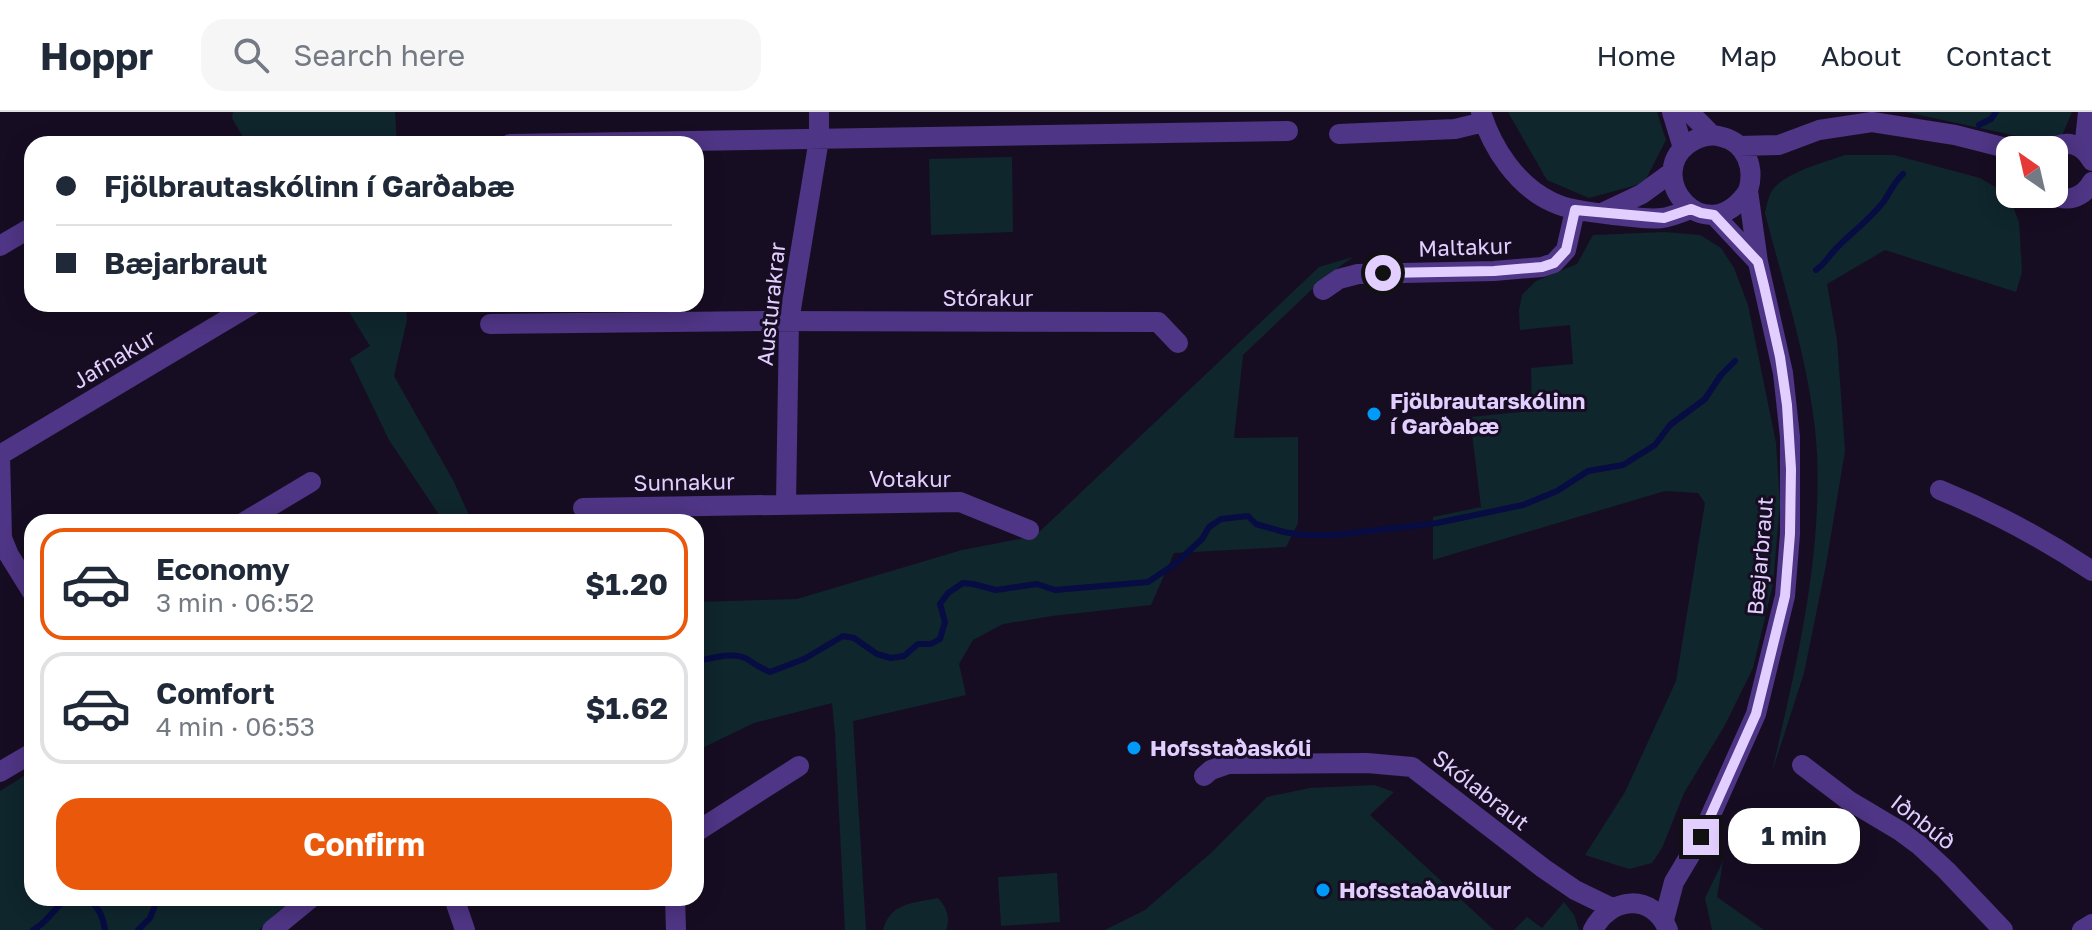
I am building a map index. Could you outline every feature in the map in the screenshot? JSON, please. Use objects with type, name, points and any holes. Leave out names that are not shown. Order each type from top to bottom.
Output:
[{"type":"street","name":"Austurakrar","points":[[786,503],[789,321],[819,139],[819,112]]},
{"type":"street","points":[[1672,112],[1683,148]]},
{"type":"street","points":[[1689,112],[1712,135]]},
{"type":"street","points":[[2073,151],[2086,112]]},
{"type":"street","points":[[1339,134],[1455,129],[1483,117],[1495,147],[1529,187],[1551,201],[1575,210],[1664,218],[1691,209]]},
{"type":"street","points":[[1739,146],[1779,145],[1819,130],[1872,117],[1996,147]]},
{"type":"street","points":[[704,141],[1288,131]]},
{"type":"street","points":[[1748,191],[1740,203],[1725,213],[1714,215],[1691,209],[1675,188],[1672,172],[1676,158],[1696,138],[1712,135],[1725,137],[1739,146],[1751,169],[1779,145]]},
{"type":"street","name":"Bæjarbraut","points":[[1666,925],[1674,882],[1701,837],[1756,714],[1785,596],[1790,534],[1790,437],[1781,362],[1758,262],[1748,191],[1751,169]]},
{"type":"street","points":[[1600,213],[1642,194],[1672,172]]},
{"type":"street","points":[[2068,199],[2091,186]]},
{"type":"street","name":"Maltakur","points":[[1323,290],[1339,279],[1358,274],[1542,267],[1554,263],[1566,250],[1575,210]]},
{"type":"street","points":[[1714,215],[1758,262]]},
{"type":"street","points":[[0,246],[24,232]]},
{"type":"street","name":"Jafnakur","points":[[0,455],[240,312]]},
{"type":"street","name":"Stórakur","points":[[490,324],[1158,322],[1178,343]]},
{"type":"street","points":[[0,455],[4,558],[24,582]]},
{"type":"street","points":[[257,514],[311,482]]},
{"type":"street","points":[[1940,490],[2020,527],[2092,571]]},
{"type":"street","name":"Votakur","points":[[786,503],[960,502],[1029,530]]},
{"type":"street","name":"Sunnakur","points":[[583,508],[786,503]]},
{"type":"street","points":[[0,772],[24,758]]},
{"type":"street","name":"Skólabraut","points":[[1204,776],[1228,764],[1367,763],[1412,767],[1575,890],[1612,908]]},
{"type":"street","name":"Iðnbúð","points":[[1802,765],[1848,800],[1919,845],[2003,930]]},
{"type":"street","points":[[704,827],[799,766]]},
{"type":"street","name":"Bæjarbraut","points":[[1666,925],[1655,911],[1644,905],[1674,882]]},
{"type":"street","name":"Skólabraut","points":[[1575,890],[1594,928]]},
{"type":"street","points":[[1594,928],[1612,908],[1622,904],[1644,905]]},
{"type":"street","points":[[272,930],[301,906]]},
{"type":"street","points":[[457,906],[465,930]]},
{"type":"street","points":[[675,906],[676,930]]},
{"type":"street","points":[[2082,930],[2092,924]]},
{"type":"shaded area","points":[[233,112],[395,112],[396,136],[242,136],[232,118]]},
{"type":"shaded area","points":[[1508,112],[1657,112],[1666,140],[1644,183],[1589,198],[1547,180]]},
{"type":"shaded area","points":[[1906,112],[2072,112],[2062,136],[2017,136]]},
{"type":"shaded area","points":[[1845,155],[1894,155],[1980,178],[1996,187],[1996,208],[2014,208],[2019,222],[2022,272],[2016,292],[1885,250],[1827,284],[1837,340],[1845,451],[1804,673],[1772,772],[1798,653],[1811,573],[1817,452],[1804,361],[1765,213],[1774,188],[1807,168]]},
{"type":"shaded area","points":[[1012,157],[1013,232],[931,235],[929,159]]},
{"type":"shaded area","points":[[1665,232],[1700,235],[1721,248],[1734,268],[1748,305],[1776,443],[1780,503],[1773,584],[1753,668],[1725,725],[1684,793],[1662,848],[1652,863],[1629,869],[1585,855],[1625,792],[1676,681],[1705,503],[1698,493],[1665,491],[1433,560],[1433,517],[1481,507],[1470,417],[1532,411],[1531,368],[1573,364],[1570,325],[1520,330],[1522,295],[1536,281],[1577,264],[1593,235]]},
{"type":"shaded area","points":[[1353,257],[1325,277],[1243,355],[1234,438],[1298,437],[1298,523],[1286,547],[1174,553],[1151,605],[1003,624],[973,640],[959,664],[966,695],[853,721],[866,930],[845,930],[832,703],[754,723],[704,747],[704,602],[797,599],[962,550],[1035,536],[1319,267]]},
{"type":"shaded area","points":[[349,312],[406,312],[394,376],[454,482],[468,514],[439,514],[389,440],[350,359],[370,346]]},
{"type":"shaded area","points":[[24,776],[24,906],[286,906],[259,930],[0,930],[0,791]]},
{"type":"shaded area","points":[[1374,785],[1394,792],[1370,815],[1494,930],[1105,930],[1145,910],[1211,853],[1267,797],[1310,788]]},
{"type":"shaded area","points":[[1723,861],[1717,897],[1764,930],[1712,930],[1705,898]]},
{"type":"shaded area","points":[[1057,873],[1060,922],[1001,926],[998,877]]},
{"type":"shaded area","points":[[938,898],[947,912],[946,930],[883,930],[886,921],[897,909]]},
{"type":"shaded area","points":[[1564,902],[1574,915],[1579,930],[1514,930],[1527,917],[1542,928]]},
{"type":"waterway","points":[[1979,125],[1991,119],[1996,112]]},
{"type":"waterway","points":[[1816,270],[1878,208],[1903,174]]},
{"type":"waterway","points":[[704,659],[741,657],[770,672],[804,659],[843,636],[854,638],[877,654],[891,658],[904,656],[918,644],[931,644],[940,639],[945,622],[940,604],[948,593],[963,583],[996,590],[1037,584],[1055,590],[1148,582],[1175,564],[1202,539],[1209,527],[1221,519],[1248,516],[1256,524],[1284,532],[1335,535],[1437,523],[1523,505],[1557,491],[1588,471],[1623,465],[1655,445],[1670,425],[1705,399],[1735,361]]},
{"type":"waterway","points":[[33,930],[59,906]]},
{"type":"waterway","points":[[95,906],[105,930]]},
{"type":"waterway","points":[[138,930],[150,918],[155,906]]},
{"type":"place","name":"Fjölbrautarskólinn í Garðabæ","points":[[1374,414]]},
{"type":"place","name":"Hofsstaðaskóli","points":[[1134,748]]},
{"type":"place","name":"Hofsstaðavöllur","points":[[1323,890]]},
{"type":"route","points":[[1383,273],[1542,267],[1554,263],[1566,250],[1575,210],[1664,218],[1691,209],[1714,215],[1758,262],[1780,357],[1788,421],[1790,534],[1785,596],[1756,714],[1701,837]]}]
